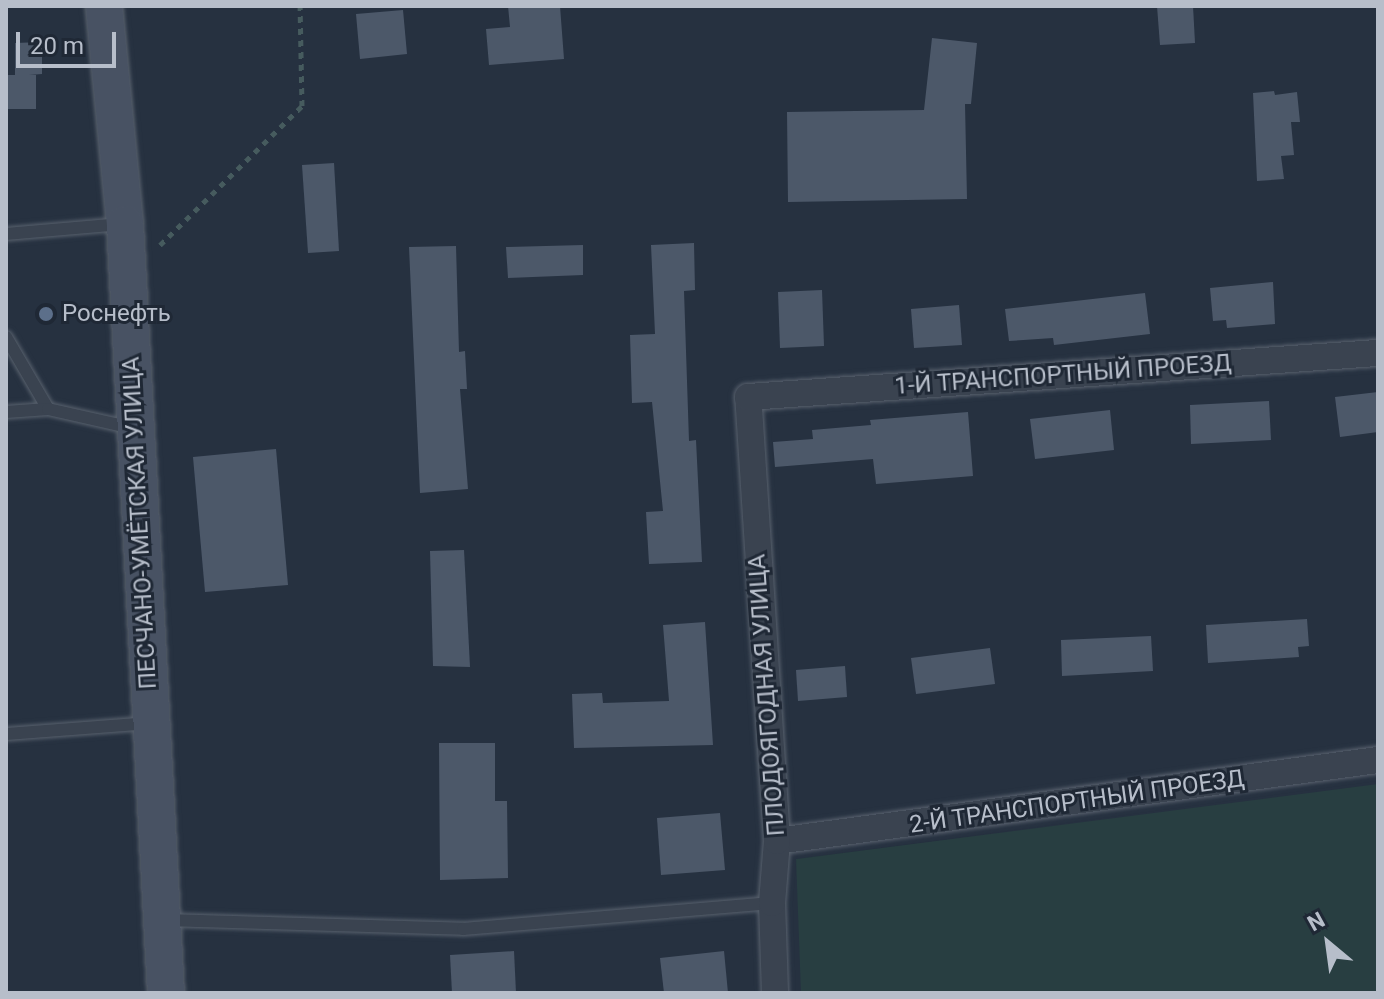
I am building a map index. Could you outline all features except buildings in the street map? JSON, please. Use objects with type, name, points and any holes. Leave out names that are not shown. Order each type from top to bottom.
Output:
[{"type":"main road","name":"ПЕСЧАНО-УМЁТСКАЯ УЛИЦА","points":[[104,6],[125,224],[166,993]]},
{"type":"street","name":"1-Й ТРАНСПОРТНЫЙ ПРОЕЗД","points":[[748,397],[1378,353]]},
{"type":"street","name":"ПЛОДОЯГОДНАЯ УЛИЦА","points":[[748,397],[777,841],[772,903],[775,993]]},
{"type":"street","name":"2-Й ТРАНСПОРТНЫЙ ПРОЕЗД","points":[[777,841],[1378,760]]},
{"type":"lane","points":[[6,234],[125,224]]},
{"type":"lane","points":[[6,337],[48,409]]},
{"type":"lane","points":[[6,412],[48,409],[136,429]]},
{"type":"lane","points":[[6,734],[151,723]]},
{"type":"lane","points":[[161,920],[463,929],[772,903]]},
{"type":"path","points":[[127,275],[302,106],[300,6]]},
{"type":"green space","points":[[1378,784],[1378,993],[801,993],[796,859]]},
{"type":"place","name":"Роснефть","points":[[46,314]]}]
